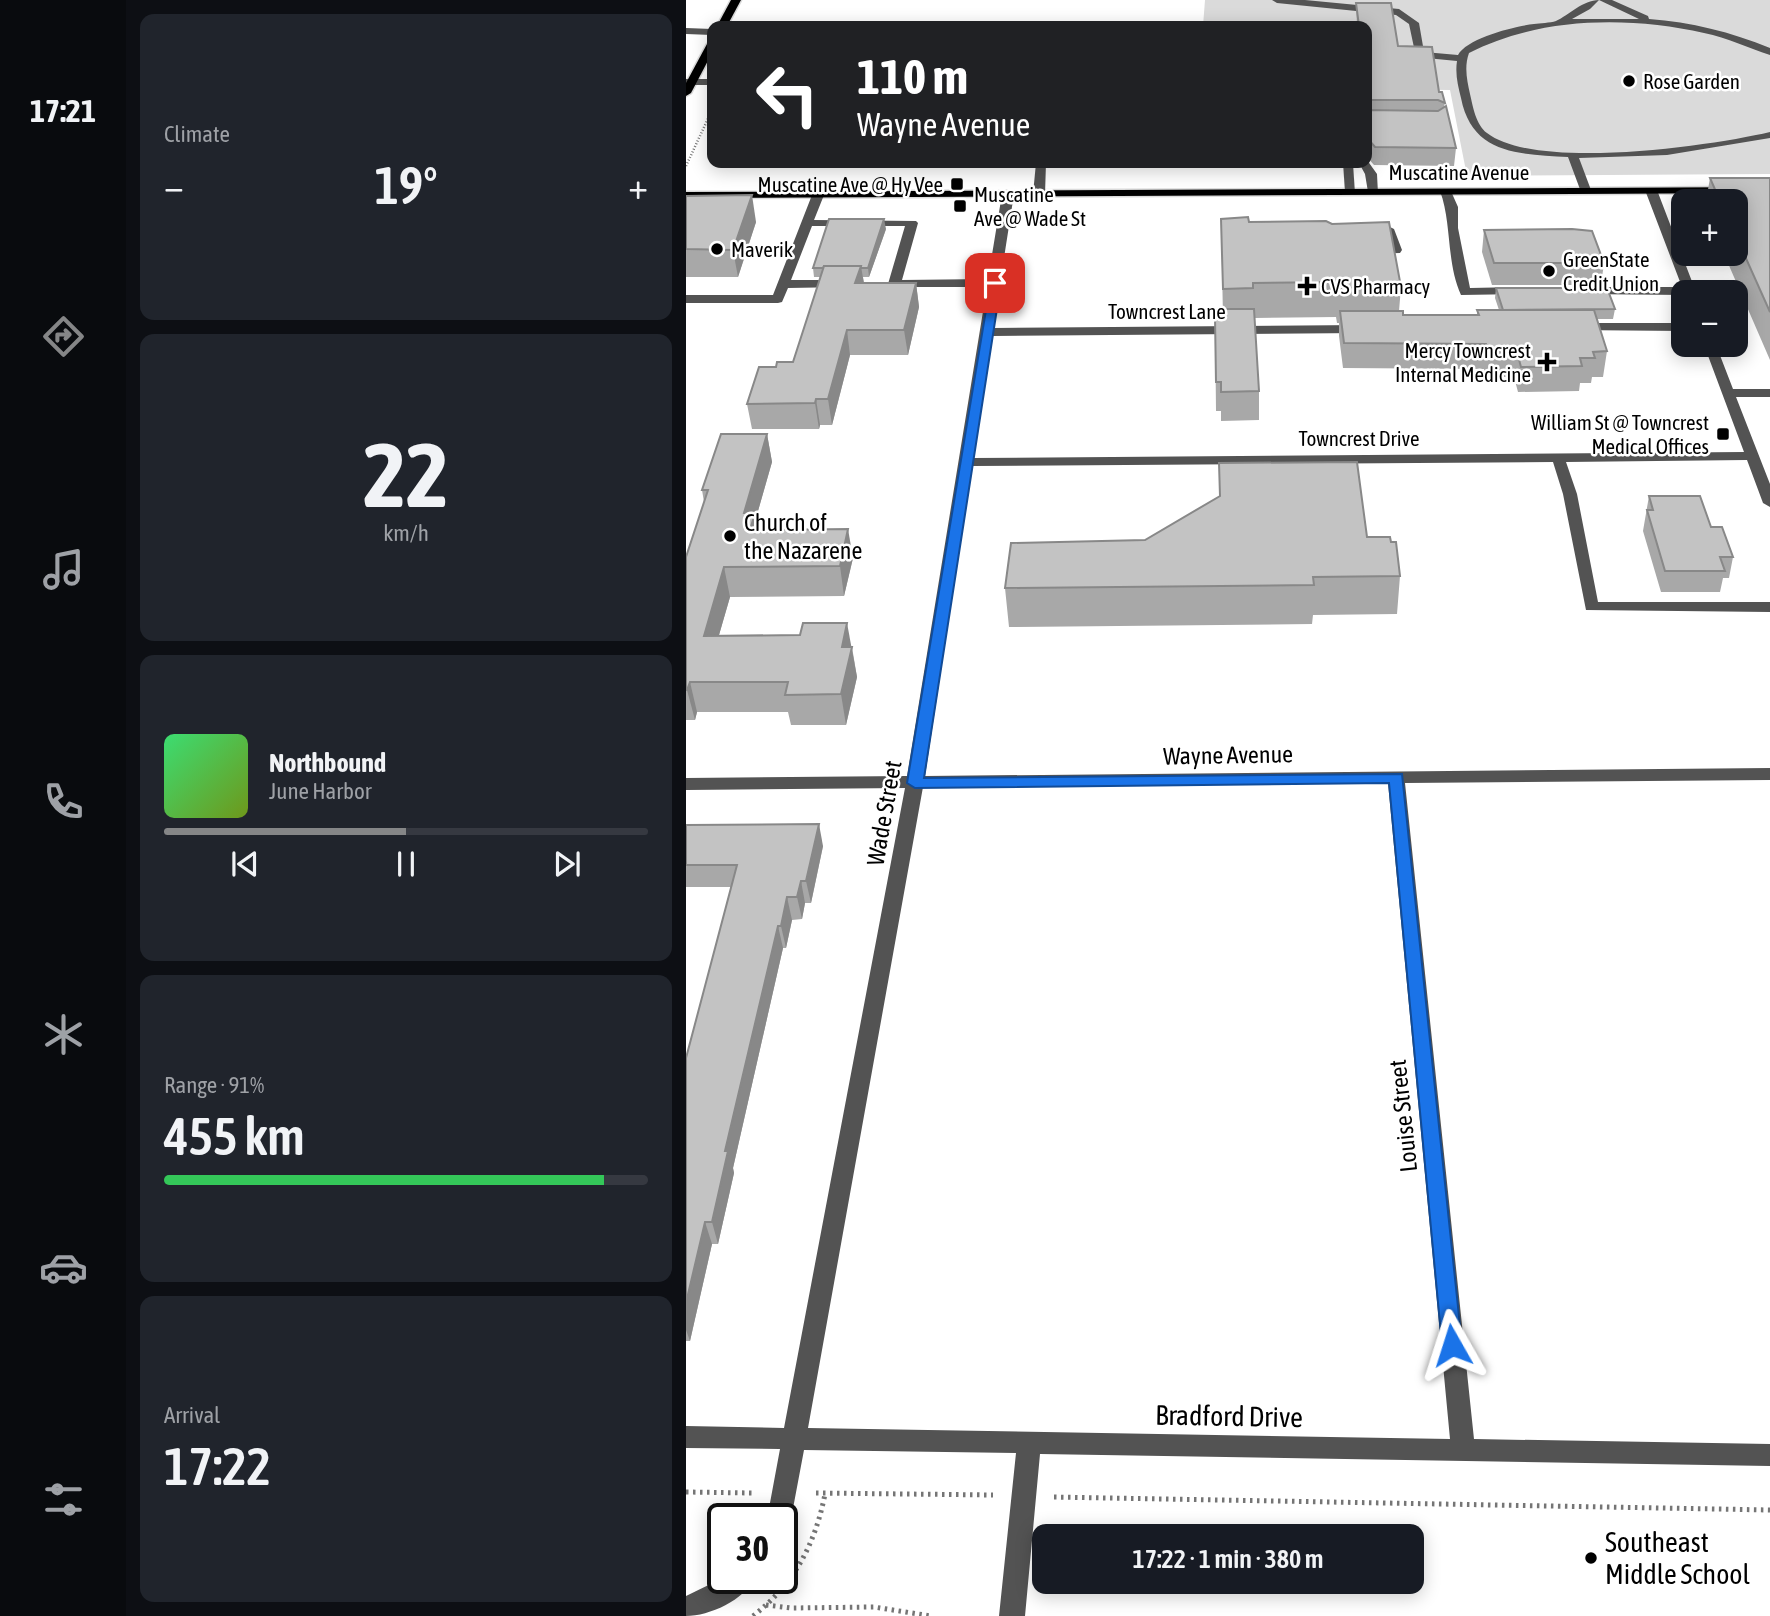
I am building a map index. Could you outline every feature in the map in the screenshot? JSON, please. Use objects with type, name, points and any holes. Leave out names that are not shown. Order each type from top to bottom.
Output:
[{"type":"main road","points":[[725,21],[736,0]]},
{"type":"main road","points":[[686,93],[689,82],[707,52]]},
{"type":"main road","name":"Muscatine Avenue","points":[[686,195],[1770,190]]},
{"type":"street","points":[[1277,0],[1399,12],[1414,23],[1419,55],[1461,58]]},
{"type":"street","points":[[1556,23],[1587,7],[1594,0]]},
{"type":"street","points":[[1604,0],[1659,23]]},
{"type":"street","points":[[1461,58],[1474,44],[1495,35],[1556,23],[1659,23],[1735,37],[1770,52]]},
{"type":"street","points":[[686,32],[707,32]]},
{"type":"street","points":[[1461,58],[1467,103],[1478,128],[1485,136],[1506,147],[1573,156],[1727,145],[1770,135]]},
{"type":"street","points":[[689,82],[707,82]]},
{"type":"street","points":[[1573,156],[1585,190]]},
{"type":"street","points":[[1039,194],[1041,168]]},
{"type":"street","points":[[1349,168],[1351,192]]},
{"type":"street","points":[[1367,168],[1374,192]]},
{"type":"street","points":[[1651,190],[1685,280]]},
{"type":"street","points":[[1446,191],[1452,206],[1452,228],[1465,292],[1531,291]]},
{"type":"street","name":"Wade Street","points":[[783,1503],[915,783],[1008,194]]},
{"type":"street","points":[[686,299],[778,299],[818,195]]},
{"type":"street","points":[[807,223],[912,223],[889,284],[995,283]]},
{"type":"street","points":[[1357,251],[1396,250],[1388,229]]},
{"type":"street","points":[[783,284],[858,284]]},
{"type":"street","points":[[1570,291],[1671,292]]},
{"type":"street","points":[[1558,328],[1671,327]]},
{"type":"street","name":"Towncrest Lane","points":[[987,331],[1379,329]]},
{"type":"street","points":[[1715,357],[1770,503]]},
{"type":"street","points":[[1729,393],[1770,393]]},
{"type":"street","name":"Towncrest Drive","points":[[967,462],[1752,456]]},
{"type":"street","points":[[1558,457],[1570,494],[1591,607],[1770,607]]},
{"type":"street","name":"Wayne Avenue","points":[[686,784],[1770,774]]},
{"type":"street","name":"Louise Street","points":[[1396,777],[1463,1450]]},
{"type":"street","name":"Bradford Drive","points":[[686,1437],[1770,1455]]},
{"type":"street","points":[[1012,1616],[1029,1442]]},
{"type":"street","points":[[686,1609],[719,1594]]},
{"type":"path","points":[[686,166],[707,121]]},
{"type":"path","points":[[686,1492],[1770,1510]]},
{"type":"path","points":[[753,1616],[794,1576],[809,1553],[817,1534],[825,1494]]},
{"type":"path","points":[[766,1605],[786,1610],[816,1607],[894,1609],[931,1616]]},
{"type":"shaded area","points":[[1205,0],[1770,0],[1770,174],[1467,176],[1450,90],[1372,89],[1372,21],[1203,21]]},
{"type":"building","points":[[1356,3],[1391,3],[1398,46],[1432,47],[1439,92],[1442,92],[1445,103],[1438,100],[1372,100],[1372,21],[1358,21]]},
{"type":"building","points":[[1446,106],[1456,148],[1375,147],[1372,144],[1372,110],[1438,111]]},
{"type":"building","points":[[1710,178],[1770,178],[1770,312],[1748,263],[1748,189],[1715,189]]},
{"type":"building","points":[[752,195],[733,250],[686,249],[686,196]]},
{"type":"building","points":[[1248,217],[1249,222],[1389,222],[1401,287],[1339,288],[1338,282],[1253,283],[1253,288],[1223,289],[1221,219]]},
{"type":"building","points":[[829,219],[884,219],[868,268],[813,268]]},
{"type":"building","points":[[1484,230],[1592,231],[1604,263],[1494,263]]},
{"type":"building","points":[[824,266],[861,266],[855,283],[916,283],[904,330],[847,330],[828,399],[816,399],[815,403],[747,404],[759,367],[776,367],[777,362],[793,362]]},
{"type":"building","points":[[1496,288],[1607,288],[1615,309],[1503,310]]},
{"type":"building","points":[[1224,309],[1254,309],[1259,391],[1221,392],[1221,382],[1216,382],[1215,317],[1224,317]]},
{"type":"building","points":[[1477,310],[1594,310],[1607,351],[1593,352],[1595,358],[1580,358],[1582,366],[1521,367],[1517,352],[1488,352],[1486,344],[1344,343],[1340,311],[1403,311],[1403,315],[1479,315]]},
{"type":"building","points":[[721,434],[767,434],[744,513],[755,513],[750,530],[848,529],[840,566],[724,567],[704,636],[800,635],[803,623],[847,623],[842,647],[852,647],[841,694],[785,695],[788,682],[690,682],[686,690],[686,557],[708,490],[702,490]]},
{"type":"building","points":[[1357,462],[1367,537],[1390,537],[1391,542],[1396,542],[1400,576],[1313,577],[1314,585],[1005,588],[1011,543],[1145,540],[1220,496],[1219,463]]},
{"type":"building","points":[[1649,496],[1700,496],[1711,527],[1722,527],[1733,557],[1720,557],[1725,571],[1665,571],[1647,510],[1653,510]]},
{"type":"building","points":[[819,824],[806,881],[801,881],[797,897],[787,897],[781,926],[778,926],[725,1151],[728,1151],[712,1222],[705,1222],[686,1303],[686,1058],[737,865],[686,865],[686,825]]},
{"type":"place","name":"Rose Garden","points":[[1629,81]]},
{"type":"place","name":"Muscatine Ave @ Hy Vee","points":[[957,184]]},
{"type":"place","name":"Muscatine Ave @ Wade St","points":[[960,206]]},
{"type":"place","name":"Maverik","points":[[717,249]]},
{"type":"place","name":"GreenState Credit Union","points":[[1549,271]]},
{"type":"place","name":"CVS Pharmacy","points":[[1307,286]]},
{"type":"place","name":"Mercy Towncrest Internal Medicine","points":[[1547,362]]},
{"type":"place","name":"William St @ Towncrest Medical Offices","points":[[1723,434]]},
{"type":"place","name":"Church of the Nazarene","points":[[730,536]]},
{"type":"place","name":"Southeast Middle School","points":[[1591,1558]]},
{"type":"route","points":[[995,283],[915,783],[1396,777],[1452,1345]]}]
